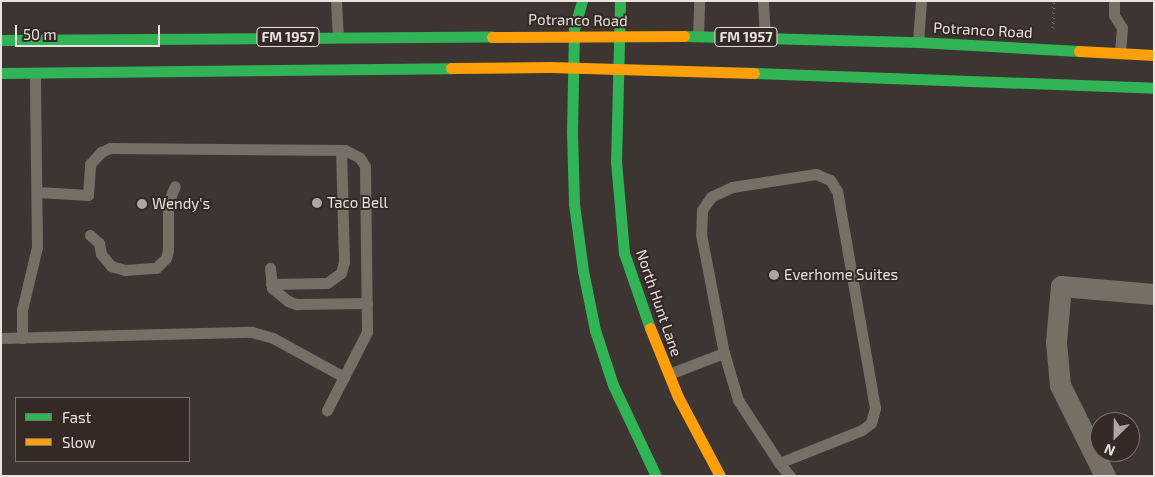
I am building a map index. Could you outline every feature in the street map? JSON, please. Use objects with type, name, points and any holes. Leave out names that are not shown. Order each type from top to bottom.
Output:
[{"type":"main road","points":[[582,1],[574,35],[574,204],[589,302],[613,385],[656,476]]},
{"type":"main road","name":"North Hunt Lane","points":[[620,1],[617,68],[617,181],[623,243],[634,287],[668,374],[694,431],[720,476]]},
{"type":"main road","name":"Potranco Road","points":[[1,40],[338,36],[698,36],[918,46],[1120,52],[1154,55]]},
{"type":"main road","points":[[205,51],[234,37]]},
{"type":"main road","points":[[1113,66],[1120,52]]},
{"type":"main road","points":[[35,73],[37,63],[42,58]]},
{"type":"main road","name":"FM 1957","points":[[1,73],[617,68],[916,73],[957,78],[1152,88]]},
{"type":"main road","points":[[957,78],[998,69]]},
{"type":"street","points":[[1105,476],[1060,385],[1056,342],[1061,286],[1154,294]]},
{"type":"lane","points":[[336,1],[338,36]]},
{"type":"lane","points":[[698,36],[699,1]]},
{"type":"lane","points":[[763,1],[765,38]]},
{"type":"lane","points":[[918,46],[921,1]]},
{"type":"lane","points":[[1114,1],[1114,15],[1122,28],[1120,52]]},
{"type":"lane","points":[[22,338],[22,310],[38,247],[35,73]]},
{"type":"lane","points":[[38,192],[88,196],[90,164],[101,152],[110,148],[342,150],[353,153],[365,166],[367,332],[327,410]]},
{"type":"lane","points":[[271,284],[328,283],[340,273],[344,262],[342,150]]},
{"type":"lane","points":[[779,463],[862,430],[871,423],[875,408],[837,191],[830,180],[816,174],[732,187],[711,197],[702,210],[701,234],[724,353],[738,400],[779,463],[790,476]]},
{"type":"lane","points":[[90,235],[100,243],[101,254],[111,266],[125,270],[156,268],[166,258],[168,250],[168,203],[175,186]]},
{"type":"lane","points":[[270,268],[271,284],[280,296],[296,304],[366,302]]},
{"type":"lane","points":[[1,338],[252,332],[273,338],[344,377]]},
{"type":"lane","points":[[668,374],[724,353]]},
{"type":"path","points":[[1053,34],[1054,1]]},
{"type":"traffic: fast","points":[[582,1],[574,29],[572,131],[574,204],[583,271],[595,330],[613,385],[656,476]]},
{"type":"traffic: fast","points":[[620,1],[616,161],[624,253],[650,328]]},
{"type":"traffic: fast","points":[[684,36],[918,42],[1079,51]]},
{"type":"traffic: fast","points":[[1,40],[492,37]]},
{"type":"traffic: fast","points":[[1,73],[451,68]]},
{"type":"traffic: fast","points":[[754,73],[1154,88]]},
{"type":"traffic: slow","points":[[492,37],[684,36]]},
{"type":"traffic: slow","points":[[1079,51],[1154,55]]},
{"type":"traffic: slow","points":[[451,68],[550,67],[754,73]]},
{"type":"traffic: slow","points":[[650,328],[678,397],[720,476]]},
{"type":"place","name":"Taco Bell","points":[[317,203]]},
{"type":"place","name":"Wendy's","points":[[142,204]]},
{"type":"place","name":"Everhome Suites","points":[[774,275]]}]
